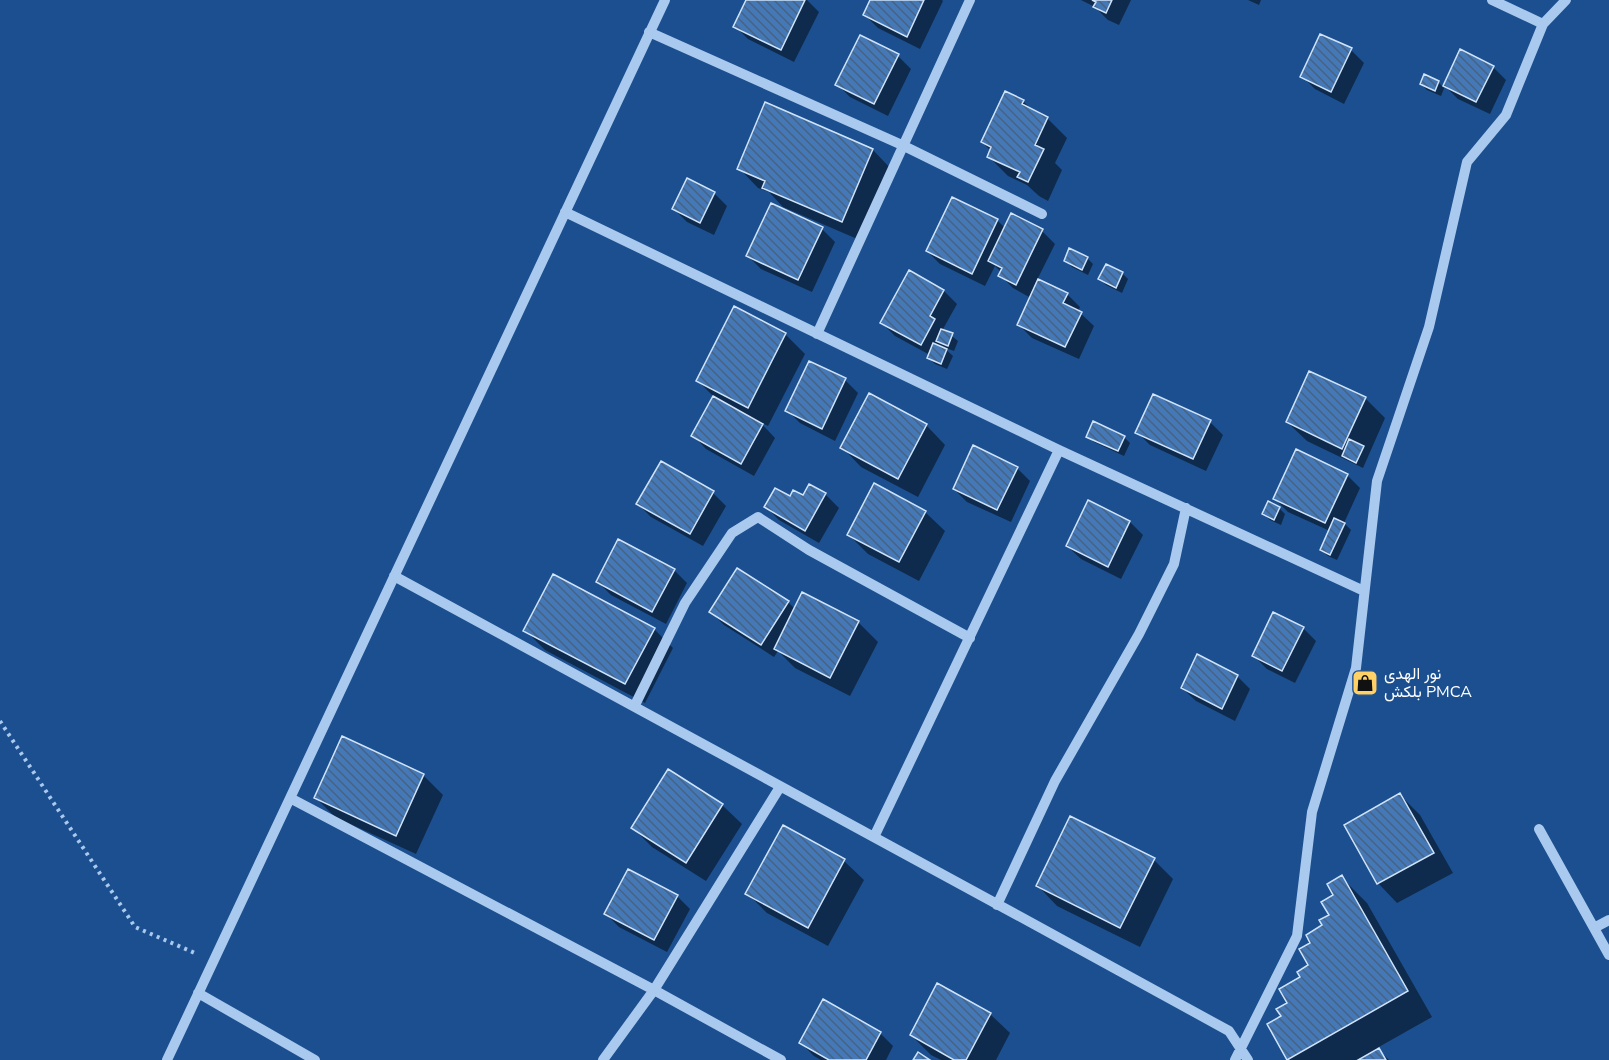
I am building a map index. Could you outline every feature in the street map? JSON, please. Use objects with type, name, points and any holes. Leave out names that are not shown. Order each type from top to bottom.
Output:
[{"type":"street","points":[[167,1060],[665,0]]},
{"type":"street","points":[[817,334],[902,144],[970,0]]},
{"type":"street","points":[[1492,0],[1543,24]]},
{"type":"street","points":[[1235,1060],[1297,936],[1312,812],[1356,668],[1377,481],[1429,327],[1467,162],[1506,115],[1543,24],[1566,0]]},
{"type":"street","points":[[650,32],[902,144],[1042,214]]},
{"type":"street","points":[[565,212],[1059,450],[1364,591]]},
{"type":"street","points":[[874,837],[1059,450]]},
{"type":"street","points":[[997,904],[1055,781],[1139,634],[1174,564],[1186,508]]},
{"type":"street","points":[[635,705],[685,603],[732,533],[758,517],[809,550],[970,638]]},
{"type":"street","points":[[394,576],[635,705],[780,787],[1229,1031],[1248,1060]]},
{"type":"street","points":[[603,1060],[654,990],[780,787]]},
{"type":"street","points":[[290,798],[654,990],[781,1060]]},
{"type":"street","points":[[1539,829],[1609,955]]},
{"type":"street","points":[[1594,928],[1609,920]]},
{"type":"street","points":[[198,993],[315,1060]]},
{"type":"path","points":[[0,721],[135,927],[213,961]]},
{"type":"building","points":[[746,0],[805,0],[781,50],[733,27]]},
{"type":"building","points":[[870,0],[924,0],[907,37],[863,15]]},
{"type":"building","points":[[1092,0],[1112,0],[1106,13],[1093,7],[1096,2]]},
{"type":"building","points":[[1320,34],[1352,48],[1331,92],[1300,77]]},
{"type":"building","points":[[860,35],[899,54],[874,104],[835,85]]},
{"type":"building","points":[[1460,49],[1494,66],[1476,102],[1443,86]]},
{"type":"building","points":[[1424,74],[1439,81],[1435,91],[1420,84]]},
{"type":"building","points":[[1005,91],[1024,100],[1022,104],[1048,117],[1035,145],[1044,149],[1028,182],[1017,177],[1020,172],[987,157],[991,147],[981,142]]},
{"type":"building","points":[[765,102],[873,149],[842,222],[762,188],[765,181],[737,169]]},
{"type":"building","points":[[687,178],[715,192],[700,223],[672,209]]},
{"type":"building","points":[[952,197],[998,219],[972,274],[926,251]]},
{"type":"building","points":[[771,203],[823,227],[798,280],[746,256]]},
{"type":"building","points":[[1011,213],[1043,229],[1016,285],[998,276],[1002,268],[988,261]]},
{"type":"building","points":[[1069,248],[1088,257],[1082,270],[1064,261]]},
{"type":"building","points":[[1106,264],[1123,272],[1116,288],[1098,279]]},
{"type":"building","points":[[909,270],[944,290],[930,316],[935,319],[921,345],[880,323]]},
{"type":"building","points":[[1038,279],[1068,293],[1063,303],[1082,312],[1065,347],[1017,325]]},
{"type":"building","points":[[734,306],[786,333],[748,408],[696,381]]},
{"type":"building","points":[[941,329],[953,333],[948,346],[936,341]]},
{"type":"building","points":[[933,343],[947,349],[941,364],[927,358]]},
{"type":"building","points":[[809,361],[846,378],[822,429],[785,411]]},
{"type":"building","points":[[1309,371],[1366,397],[1342,449],[1286,422]]},
{"type":"building","points":[[869,393],[927,424],[898,479],[840,448]]},
{"type":"building","points":[[1153,394],[1211,420],[1193,459],[1135,433]]},
{"type":"building","points":[[713,396],[763,424],[741,464],[691,436]]},
{"type":"building","points":[[1093,421],[1125,436],[1118,451],[1086,437]]},
{"type":"building","points":[[1349,439],[1364,446],[1356,463],[1342,456]]},
{"type":"building","points":[[973,445],[1018,467],[997,510],[953,489]]},
{"type":"building","points":[[1296,449],[1348,474],[1325,523],[1273,499]]},
{"type":"building","points":[[661,461],[714,491],[690,534],[636,504]]},
{"type":"building","points":[[874,483],[926,511],[899,562],[847,535]]},
{"type":"building","points":[[809,484],[826,493],[805,531],[764,507],[775,488],[790,496],[793,490],[803,495]]},
{"type":"building","points":[[1088,500],[1130,521],[1108,567],[1066,546]]},
{"type":"building","points":[[1268,501],[1280,507],[1274,520],[1262,514]]},
{"type":"building","points":[[1334,518],[1345,523],[1330,555],[1320,550]]},
{"type":"building","points":[[618,539],[675,569],[652,612],[596,582]]},
{"type":"building","points":[[737,568],[789,601],[761,645],[709,612]]},
{"type":"building","points":[[553,574],[655,628],[625,684],[523,631]]},
{"type":"building","points":[[802,592],[859,621],[830,678],[774,649]]},
{"type":"building","points":[[1273,612],[1304,627],[1282,671],[1252,656]]},
{"type":"building","points":[[1197,654],[1238,675],[1222,709],[1181,688]]},
{"type":"building","points":[[342,736],[424,774],[396,836],[314,798]]},
{"type":"building","points":[[668,769],[723,804],[686,863],[631,828]]},
{"type":"building","points":[[1400,793],[1434,853],[1377,884],[1344,825]]},
{"type":"building","points":[[1070,816],[1155,858],[1120,928],[1036,886]]},
{"type":"building","points":[[783,825],[845,859],[808,928],[745,894]]},
{"type":"building","points":[[628,869],[678,895],[654,940],[604,914]]},
{"type":"building","points":[[1342,875],[1408,991],[1287,1060],[1267,1024],[1281,1016],[1276,1009],[1287,1003],[1279,989],[1300,977],[1297,972],[1308,965],[1299,949],[1310,943],[1306,935],[1322,925],[1319,920],[1329,915],[1321,902],[1333,895],[1327,884]]},
{"type":"building","points":[[937,983],[991,1013],[966,1060],[954,1060],[910,1035]]},
{"type":"building","points":[[823,999],[881,1032],[866,1060],[829,1060],[799,1043]]},
{"type":"building","points":[[1379,1048],[1386,1060],[1358,1060]]},
{"type":"building","points":[[918,1052],[930,1060],[913,1060]]},
{"type":"place","name":"نور الهدى بلكش PMCA","points":[[1365,683]]}]
